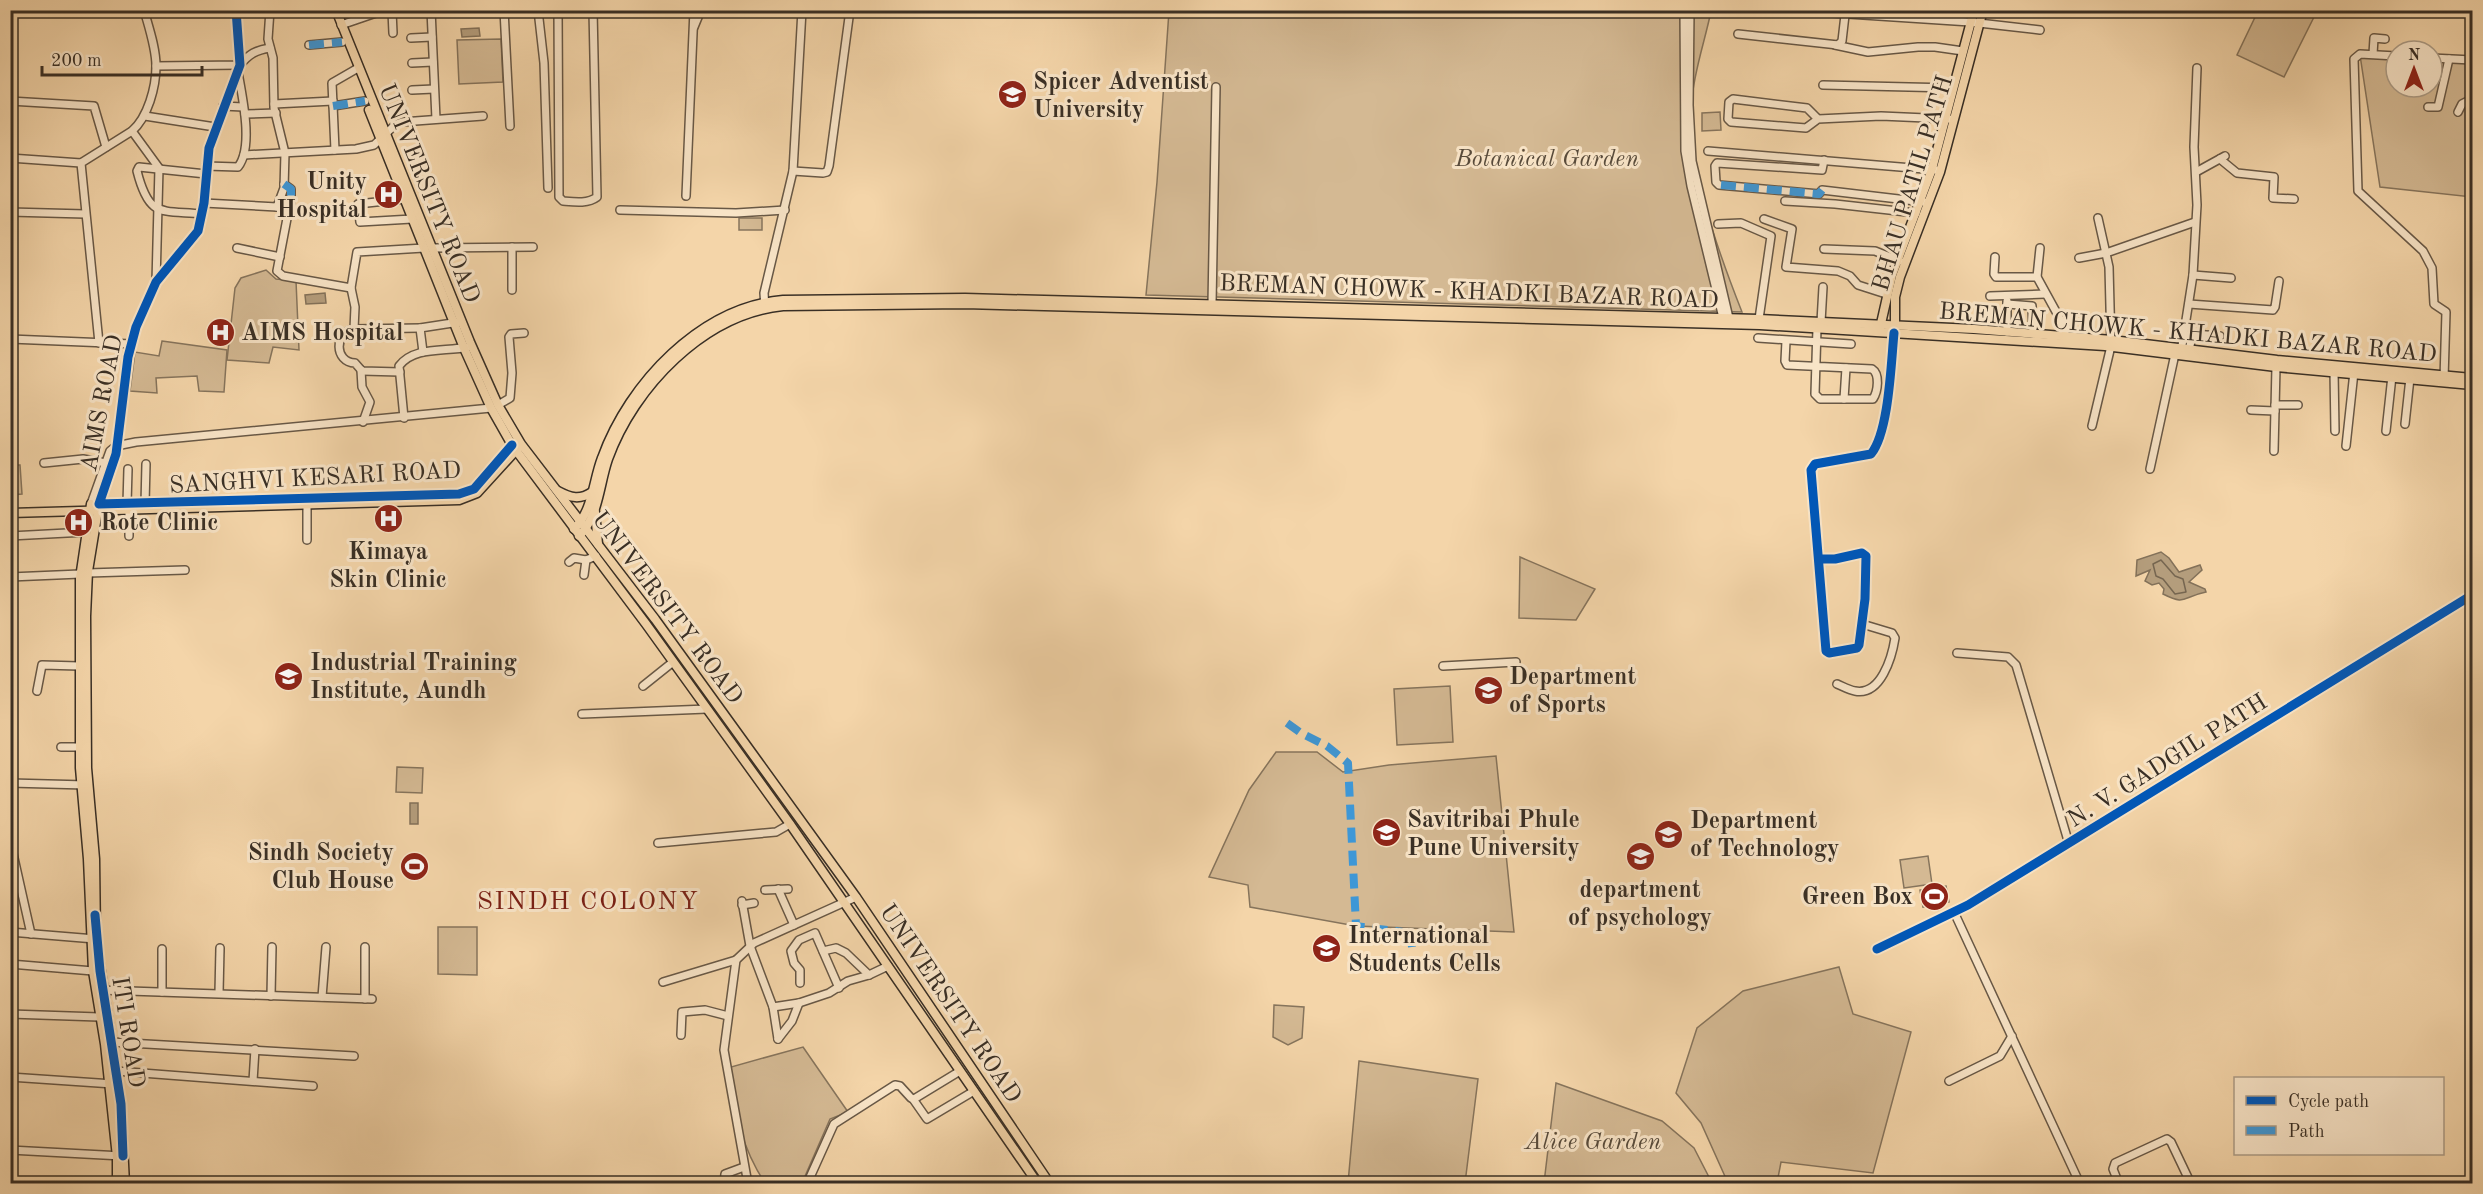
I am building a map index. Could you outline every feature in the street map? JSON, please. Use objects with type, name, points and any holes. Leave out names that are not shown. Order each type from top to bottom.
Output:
[{"type":"main road","name":"UNIVERSITY ROAD","points":[[330,10],[342,42],[356,69],[365,101],[383,137],[412,219],[429,248]]},
{"type":"main road","name":"UNIVERSITY ROAD","points":[[336,10],[356,69],[468,347],[494,407],[517,445],[580,529],[598,544],[655,619],[856,897],[1050,1184]]},
{"type":"main road","name":"BHAU PATIL PATH","points":[[1880,329],[1886,294],[1902,262],[1936,170],[1975,23],[1974,10]]},
{"type":"main road","name":"BHAU PATIL PATH","points":[[1949,119],[1953,88],[1963,51],[1983,10]]},
{"type":"main road","name":"BHAU PATIL PATH","points":[[1915,226],[1916,213],[1924,202]]},
{"type":"main road","name":"BHAU PATIL PATH","points":[[1895,329],[1895,297],[1902,262]]},
{"type":"main road","name":"BREMAN CHOWK - KHADKI BAZAR ROAD","points":[[580,529],[601,459],[621,417],[644,383],[673,355],[734,318],[765,305],[843,298],[965,298],[1212,304],[2007,332],[2065,336],[2181,352],[2444,379],[2472,385]]},
{"type":"main road","name":"BREMAN CHOWK - KHADKI BAZAR ROAD","points":[[765,305],[965,304],[1726,318],[1759,322]]},
{"type":"main road","name":"BREMAN CHOWK - KHADKI BAZAR ROAD","points":[[1895,329],[2112,343]]},
{"type":"main road","name":"BREMAN CHOWK - KHADKI BAZAR ROAD","points":[[2181,352],[2276,367],[2334,371],[2345,369],[2410,378],[2472,378]]},
{"type":"main road","name":"BREMAN CHOWK - KHADKI BAZAR ROAD","points":[[580,529],[594,509],[607,461],[618,435],[636,405],[673,355]]},
{"type":"main road","name":"UNIVERSITY ROAD","points":[[517,445],[555,489],[596,556],[845,902],[1038,1184]]},
{"type":"main road","name":"SANGHVI KESARI ROAD","points":[[128,507],[145,504],[459,494],[474,489],[517,445]]},
{"type":"main road","name":"SANGHVI KESARI ROAD","points":[[94,507],[307,505],[468,498],[477,493],[517,445]]},
{"type":"main road","points":[[555,489],[575,498],[584,498],[592,492]]},
{"type":"main road","points":[[10,507],[94,507]]},
{"type":"main road","points":[[10,513],[94,507]]},
{"type":"main road","name":"ITI ROAD","points":[[85,785],[80,747],[79,666],[86,532],[94,507]]},
{"type":"main road","name":"ITI ROAD","points":[[94,507],[84,574],[86,616],[85,785],[93,971],[100,990],[99,1017],[112,1084],[125,1184]]},
{"type":"main road","points":[[594,509],[598,544]]},
{"type":"main road","name":"ITI ROAD","points":[[93,939],[100,990],[116,1071],[112,1084]]},
{"type":"main road","name":"ITI ROAD","points":[[117,1184],[120,1156]]},
{"type":"street","points":[[10,158],[81,163],[132,131],[145,116],[156,66],[144,10]]},
{"type":"street","name":"AIMS ROAD","points":[[94,507],[116,454],[136,327],[156,282],[198,231],[204,203],[206,166],[215,127],[239,67],[236,10]]},
{"type":"street","points":[[270,10],[268,39],[274,104],[285,153],[284,184],[277,207]]},
{"type":"street","points":[[431,10],[436,119]]},
{"type":"street","points":[[504,10],[510,126]]},
{"type":"street","points":[[538,10],[544,63],[548,188]]},
{"type":"street","points":[[686,196],[694,10]]},
{"type":"street","points":[[693,29],[701,10]]},
{"type":"street","points":[[765,305],[793,171],[802,10]]},
{"type":"street","points":[[793,171],[827,172],[850,12],[808,10]]},
{"type":"street","points":[[1684,10],[1684,151],[1690,186],[1726,318]]},
{"type":"street","points":[[1690,10],[1689,105],[1692,161],[1719,291]]},
{"type":"street","points":[[1786,10],[1845,15],[1860,13],[2040,30]]},
{"type":"street","points":[[341,26],[379,12],[393,11],[393,33]]},
{"type":"street","points":[[593,11],[597,197],[591,201],[563,201],[558,197],[558,12],[593,11]]},
{"type":"street","points":[[1835,45],[1842,40],[1845,15]]},
{"type":"street","points":[[1738,34],[1835,45],[1868,52],[1918,47],[1963,51]]},
{"type":"street","points":[[411,38],[432,37]]},
{"type":"street","points":[[2373,54],[2374,38],[2385,39]]},
{"type":"street","points":[[309,45],[342,42]]},
{"type":"street","points":[[156,66],[239,67],[258,49],[270,48]]},
{"type":"street","points":[[2384,55],[2357,54],[2354,59],[2358,191],[2416,242],[2431,264],[2434,304],[2446,312],[2444,379]]},
{"type":"street","points":[[2444,59],[2472,60]]},
{"type":"street","points":[[2428,107],[2438,107],[2450,59]]},
{"type":"street","points":[[412,63],[433,62]]},
{"type":"street","points":[[206,166],[238,167],[244,155],[244,110],[239,67]]},
{"type":"street","points":[[2150,469],[2181,352],[2193,275],[2196,172],[2194,147],[2198,68]]},
{"type":"street","points":[[335,150],[332,83],[356,69]]},
{"type":"street","points":[[2458,112],[2462,104],[2470,100],[2472,76]]},
{"type":"street","points":[[1823,85],[1953,88]]},
{"type":"street","points":[[1212,304],[1216,87]]},
{"type":"street","points":[[412,90],[434,89]]},
{"type":"street","points":[[1818,119],[1808,108],[1733,99],[1729,102],[1728,119],[1731,122],[1806,128],[1818,119],[1881,116],[1949,119]]},
{"type":"street","points":[[10,101],[94,106],[106,147]]},
{"type":"street","points":[[274,104],[365,101]]},
{"type":"street","points":[[223,106],[276,113]]},
{"type":"street","points":[[145,116],[215,127]]},
{"type":"street","points":[[244,155],[370,146],[402,122],[483,116]]},
{"type":"street","points":[[132,131],[159,168],[156,282]]},
{"type":"street","points":[[1708,151],[1936,170]]},
{"type":"street","points":[[2196,172],[2223,158],[2237,173],[2274,177],[2273,198],[2294,199]]},
{"type":"street","points":[[1824,160],[1822,170],[1717,163],[1715,166],[1716,182],[1719,185],[1819,194],[1822,190],[1924,202]]},
{"type":"street","points":[[81,163],[99,343]]},
{"type":"street","points":[[202,214],[158,210],[151,206],[137,171],[139,167],[206,174]]},
{"type":"street","points":[[284,184],[291,189],[291,202],[278,274],[351,288]]},
{"type":"street","points":[[404,199],[358,204],[360,222],[412,219]]},
{"type":"street","points":[[1785,201],[1916,213]]},
{"type":"street","points":[[204,203],[289,208]]},
{"type":"street","points":[[620,210],[736,213],[785,210]]},
{"type":"street","points":[[10,212],[85,214]]},
{"type":"street","points":[[2092,426],[2112,343],[2111,295],[2106,253],[2098,218]]},
{"type":"street","points":[[1764,219],[1792,230],[1786,267],[1838,271],[1850,276],[1858,285],[1886,294]]},
{"type":"street","points":[[2079,258],[2106,253],[2195,222]]},
{"type":"street","points":[[1718,224],[1742,223],[1771,236],[1759,322]]},
{"type":"street","points":[[512,247],[512,290]]},
{"type":"street","points":[[354,329],[355,307],[351,288],[357,252],[429,248],[533,247]]},
{"type":"street","points":[[237,248],[280,257]]},
{"type":"street","points":[[2040,248],[2037,277],[2065,328],[2065,336]]},
{"type":"street","points":[[1824,249],[1875,251],[1902,262]]},
{"type":"street","points":[[1995,257],[1994,274],[1996,277],[2037,277]]},
{"type":"street","points":[[2193,275],[2231,278]]},
{"type":"street","points":[[2189,304],[2273,310],[2279,281]]},
{"type":"street","points":[[1786,341],[1786,364],[1816,366],[1846,368],[1872,369],[1877,375],[1873,399],[1816,397],[1816,366],[1817,342],[1823,287]]},
{"type":"street","points":[[2007,300],[2045,294]]},
{"type":"street","points":[[1990,296],[2032,306],[2033,334]]},
{"type":"street","points":[[2007,300],[2007,332]]},
{"type":"street","points":[[363,422],[370,402],[362,387],[361,370],[355,363],[347,362],[339,351],[338,344],[343,334],[354,329],[420,328],[458,322]]},
{"type":"street","points":[[420,328],[423,352]]},
{"type":"street","points":[[1820,559],[1835,559],[1862,553],[1866,555],[1862,624],[1858,646],[1827,653],[1811,468],[1815,464],[1871,454],[1877,447],[1883,422],[1895,329]]},
{"type":"street","points":[[116,446],[136,442],[404,418],[494,407],[510,398],[512,373],[509,337],[511,334],[524,333]]},
{"type":"street","points":[[2181,352],[2193,334],[2220,336]]},
{"type":"street","points":[[1758,338],[1851,344]]},
{"type":"street","points":[[10,339],[132,344]]},
{"type":"street","points":[[404,418],[399,366],[404,360],[416,353],[468,347]]},
{"type":"street","points":[[2274,451],[2276,367]]},
{"type":"street","points":[[1844,399],[1846,368]]},
{"type":"street","points":[[361,370],[400,372]]},
{"type":"street","points":[[2334,371],[2335,431]]},
{"type":"street","points":[[2346,446],[2354,372]]},
{"type":"street","points":[[2386,431],[2392,376]]},
{"type":"street","points":[[2405,424],[2410,378]]},
{"type":"street","points":[[2252,410],[2298,405]]},
{"type":"street","name":"AIMS ROAD","points":[[94,507],[106,463],[110,452],[116,446]]},
{"type":"street","points":[[44,463],[83,459],[106,463]]},
{"type":"street","points":[[145,504],[146,464]]},
{"type":"street","points":[[128,469],[129,536]]},
{"type":"street","points":[[307,505],[307,540]]},
{"type":"street","points":[[10,536],[86,532]]},
{"type":"street","points":[[569,562],[574,558],[586,560],[596,556]]},
{"type":"street","points":[[584,575],[586,560]]},
{"type":"street","points":[[10,577],[185,570]]},
{"type":"street","name":"N. V. GADGIL PATH","points":[[1877,949],[1954,912],[2069,844],[2472,595]]},
{"type":"street","points":[[1837,684],[1857,692],[1881,681],[1895,638],[1892,633],[1862,624]]},
{"type":"street","points":[[1957,653],[2008,657],[2016,665],[2069,844]]},
{"type":"street","points":[[644,686],[673,662]]},
{"type":"street","points":[[1443,666],[1516,662]]},
{"type":"street","points":[[37,691],[42,665],[79,666]]},
{"type":"street","points":[[582,714],[706,709]]},
{"type":"street","points":[[61,747],[80,747]]},
{"type":"street","points":[[10,783],[85,785]]},
{"type":"street","points":[[658,843],[776,832],[790,824]]},
{"type":"street","points":[[10,840],[31,934]]},
{"type":"street","points":[[765,890],[788,889]]},
{"type":"street","points":[[778,890],[794,925]]},
{"type":"street","points":[[663,982],[736,960],[750,946],[856,897]]},
{"type":"street","points":[[754,903],[742,903],[750,946],[773,1008],[778,1039],[792,1021],[799,1003]]},
{"type":"street","points":[[1954,912],[2080,1184]]},
{"type":"street","points":[[10,932],[93,939]]},
{"type":"street","points":[[800,983],[800,970],[794,963],[791,951],[799,940],[815,933],[839,988]]},
{"type":"street","points":[[322,997],[326,946]]},
{"type":"street","points":[[271,996],[272,947]]},
{"type":"street","points":[[100,990],[368,999],[365,947]]},
{"type":"street","points":[[219,993],[220,948]]},
{"type":"street","points":[[823,951],[836,948],[846,953],[869,975]]},
{"type":"street","points":[[162,949],[162,992]]},
{"type":"street","points":[[736,960],[724,1050],[748,1184]]},
{"type":"street","points":[[10,964],[93,971]]},
{"type":"street","points":[[773,1008],[799,1003],[888,966]]},
{"type":"street","points":[[681,1035],[682,1012],[705,1010],[728,1016]]},
{"type":"street","points":[[10,1014],[99,1017]]},
{"type":"street","points":[[1948,1081],[2000,1056],[2012,1036]]},
{"type":"street","points":[[111,1042],[354,1056]]},
{"type":"street","points":[[253,1081],[255,1049]]},
{"type":"street","points":[[116,1071],[313,1086]]},
{"type":"street","points":[[913,1099],[960,1071]]},
{"type":"street","points":[[10,1077],[112,1084]]},
{"type":"street","points":[[807,1184],[836,1122],[895,1085],[900,1086],[913,1099],[927,1119],[974,1091]]},
{"type":"street","points":[[2119,1184],[2113,1169],[2115,1163],[2167,1139],[2171,1142],[2191,1184]]},
{"type":"street","points":[[10,1150],[120,1156]]},
{"type":"street","points":[[724,1184],[725,1174],[744,1167]]},
{"type":"street","points":[[1791,1181],[1848,1181],[1848,1184]]},
{"type":"green space","name":"Botanical Garden","points":[[1169,11],[1711,11],[1693,90],[1692,127],[1706,208],[1742,312],[1146,295],[1157,182]]},
{"type":"green space","points":[[2258,11],[2317,11],[2284,77],[2237,55]]},
{"type":"green space","points":[[501,39],[503,82],[459,84],[457,40]]},
{"type":"green space","points":[[2360,55],[2384,56],[2384,99],[2444,99],[2444,57],[2472,58],[2472,197],[2380,187]]},
{"type":"green space","points":[[1720,112],[1721,130],[1702,131],[1702,113]]},
{"type":"green space","points":[[739,218],[762,218],[762,230],[739,230]]},
{"type":"green space","points":[[266,270],[276,279],[296,281],[299,350],[273,347],[269,363],[227,360],[235,288],[241,278]]},
{"type":"green space","points":[[162,341],[227,350],[224,392],[199,391],[197,376],[156,378],[157,393],[130,391],[135,352],[159,356]]},
{"type":"green space","points":[[11,465],[20,465],[22,494],[11,495]]},
{"type":"green space","points":[[1520,557],[1595,589],[1576,620],[1519,618]]},
{"type":"green space","points":[[1450,686],[1453,742],[1397,745],[1394,689]]},
{"type":"green space","points":[[1276,752],[1317,752],[1343,772],[1389,765],[1496,756],[1514,932],[1356,926],[1250,907],[1248,885],[1209,877],[1249,790]]},
{"type":"green space","points":[[397,767],[423,768],[422,793],[396,792]]},
{"type":"green space","points":[[1928,856],[1932,884],[1904,888],[1900,860]]},
{"type":"green space","name":"Green Box","points":[[1946,886],[1949,902],[1923,907],[1920,890]]},
{"type":"green space","points":[[438,927],[477,927],[477,975],[438,974]]},
{"type":"green space","points":[[1839,967],[1853,1014],[1911,1032],[1873,1173],[1781,1162],[1777,1183],[1728,1183],[1701,1123],[1676,1093],[1697,1028],[1743,991]]},
{"type":"green space","points":[[1274,1005],[1304,1007],[1302,1038],[1288,1045],[1273,1037]]},
{"type":"green space","points":[[803,1047],[848,1112],[830,1119],[802,1183],[765,1183],[751,1158],[739,1127],[732,1096],[731,1067]]},
{"type":"green space","points":[[1359,1061],[1478,1079],[1465,1183],[1348,1183]]},
{"type":"green space","name":"Alice Garden","points":[[1556,1083],[1662,1121],[1694,1148],[1712,1183],[1544,1183]]},
{"type":"water","points":[[479,28],[480,36],[462,37],[461,29]]},
{"type":"water","points":[[325,293],[326,303],[306,304],[305,295]]},
{"type":"water","points":[[2161,552],[2169,558],[2179,572],[2200,565],[2202,570],[2189,582],[2205,589],[2206,592],[2181,600],[2176,599],[2163,594],[2164,589],[2159,583],[2152,585],[2145,581],[2150,570],[2136,576],[2137,560]]},
{"type":"water","points":[[410,803],[418,803],[418,824],[410,824]]},
{"type":"marked path","points":[[309,45],[342,42]]},
{"type":"marked path","points":[[333,106],[365,101]]},
{"type":"marked path","points":[[284,184],[291,189],[289,208]]},
{"type":"marked path","points":[[1721,185],[1819,194],[1822,190]]},
{"type":"marked path","points":[[1287,723],[1327,746],[1348,763],[1356,926],[1410,933],[1412,947]]},
{"type":"cycle path","points":[[236,10],[240,65],[209,148],[204,203],[198,231],[156,282],[136,327],[128,357],[116,454],[99,504],[459,494],[474,489],[512,445]]},
{"type":"cycle path","points":[[1820,559],[1835,559],[1862,553],[1866,556],[1865,599],[1857,648],[1829,653],[1826,651],[1811,470],[1815,464],[1871,454],[1882,430],[1894,333]]},
{"type":"cycle path","points":[[1877,949],[1968,905],[2472,595]]},
{"type":"cycle path","points":[[95,915],[100,971],[121,1104],[123,1156]]},
{"type":"place","name":"Spicer Adventist University","points":[[1012,95]]},
{"type":"place","name":"Unity Hospital","points":[[388,195]]},
{"type":"place","name":"AIMS Hospital","points":[[220,332]]},
{"type":"place","name":"Kimaya Skin Clinic","points":[[388,518]]},
{"type":"place","name":"Rote Clinic","points":[[79,522]]},
{"type":"place","name":"Industrial Training Institute, Aundh","points":[[289,676]]},
{"type":"place","name":"Department of Sports","points":[[1488,690]]},
{"type":"place","name":"Savitribai Phule Pune University","points":[[1386,833]]},
{"type":"place","name":"Department of Technology","points":[[1669,834]]},
{"type":"place","name":"department of psychology","points":[[1640,856]]},
{"type":"place","name":"Sindh Society Club House","points":[[415,866]]},
{"type":"place","name":"Green Box","points":[[1934,896]]},
{"type":"place","name":"International Students Cells","points":[[1327,949]]},
{"type":"district","name":"SINDH COLONY","points":[[588,900]]}]
